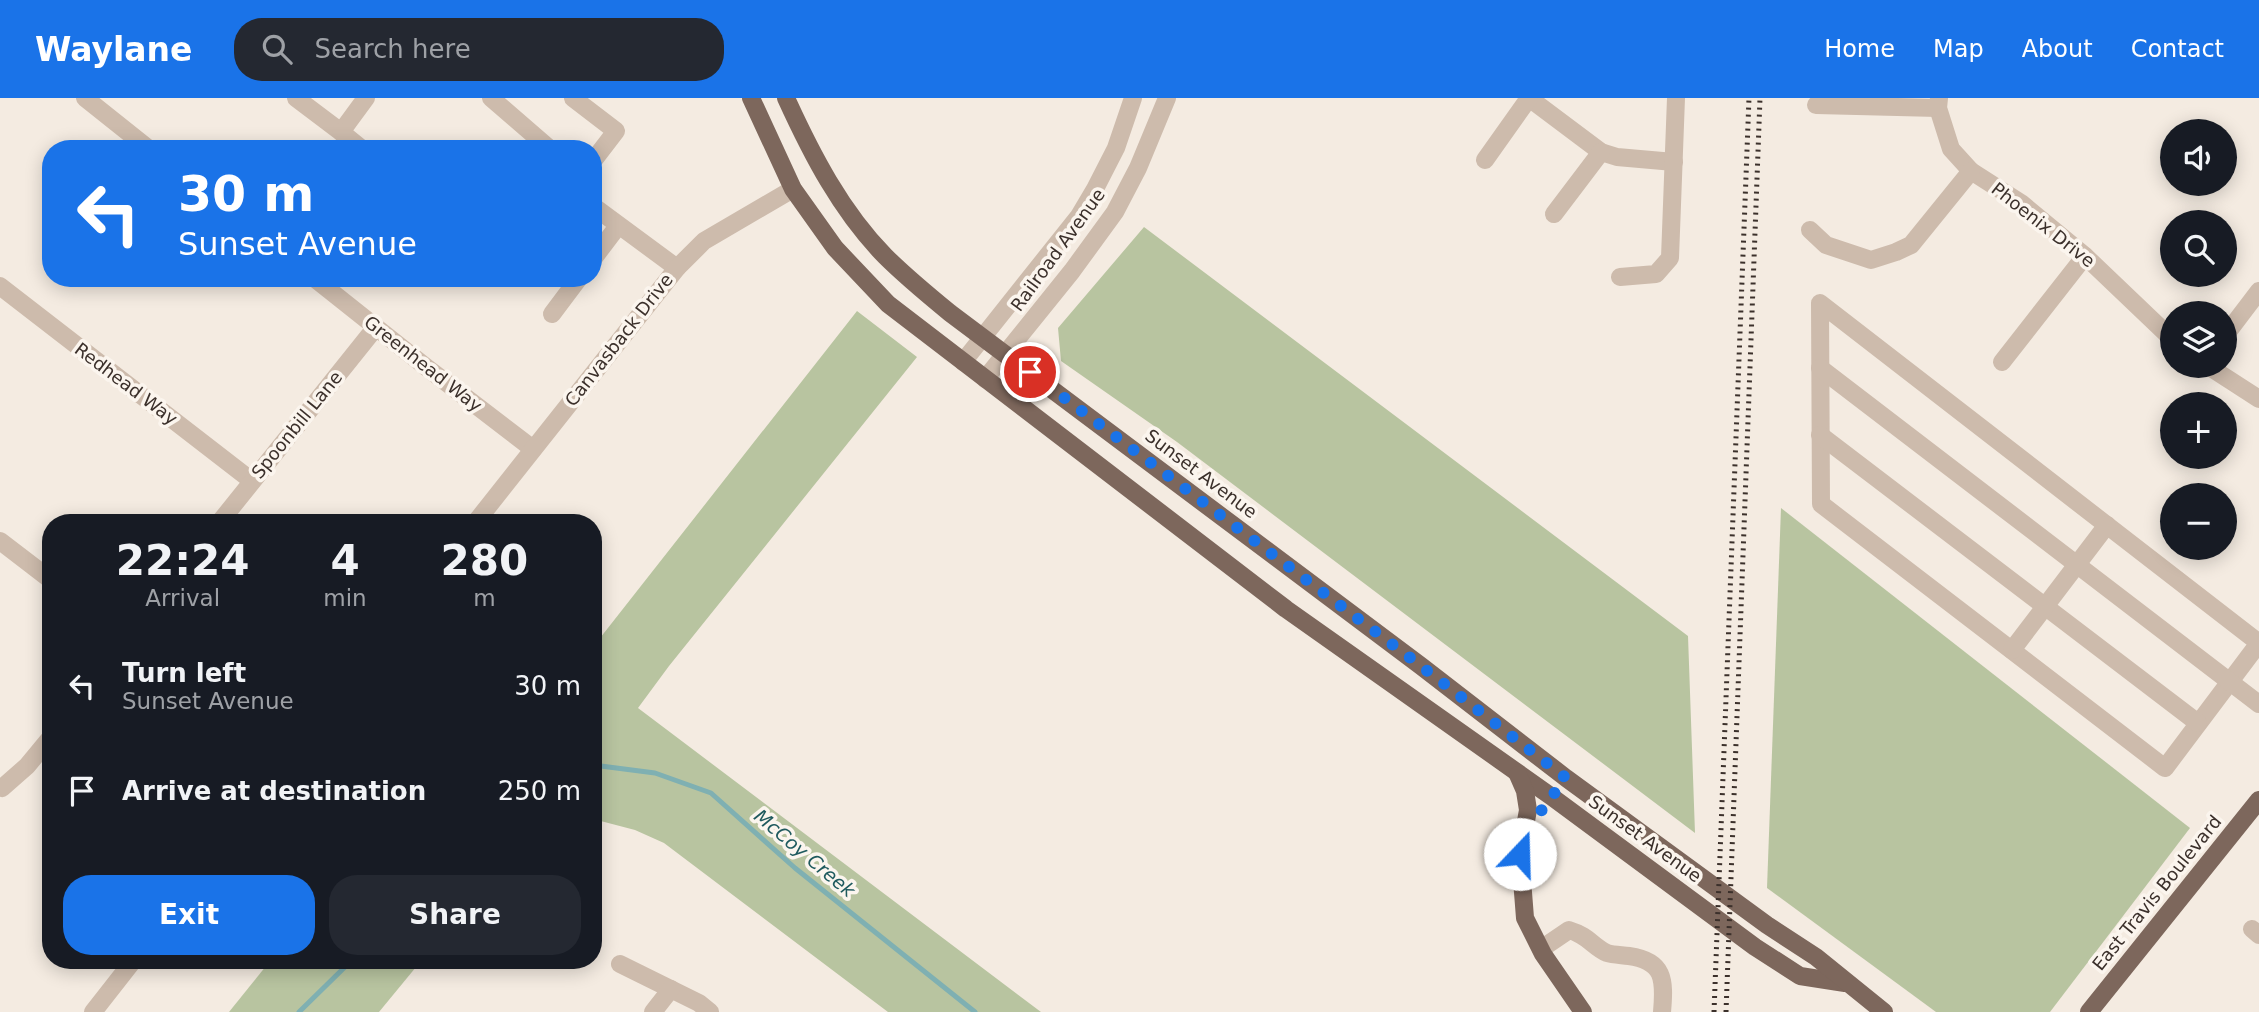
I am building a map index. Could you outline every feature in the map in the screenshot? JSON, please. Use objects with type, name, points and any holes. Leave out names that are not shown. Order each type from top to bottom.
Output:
[{"type":"main road","name":"Sunset Avenue","points":[[751,98],[793,189],[835,248],[888,304],[1286,609],[1552,797],[1755,947],[1800,976],[1847,984]]},
{"type":"main road","name":"Sunset Avenue","points":[[786,98],[823,174],[860,227],[911,281],[1566,778],[1815,957],[1884,1012]]},
{"type":"main road","points":[[1518,775],[1525,791],[1528,810],[1520,854],[1525,918],[1541,949],[1583,1012]]},
{"type":"main road","points":[[1525,835],[1566,778]]},
{"type":"main road","name":"East Travis Boulevard","points":[[2089,1012],[2259,800]]},
{"type":"street","points":[[85,98],[138,140]]},
{"type":"street","points":[[296,98],[351,140]]},
{"type":"street","points":[[341,132],[366,98]]},
{"type":"street","points":[[573,98],[616,131],[602,149]]},
{"type":"street","name":"Railroad Avenue","points":[[963,362],[1079,216],[1116,148],[1133,98]]},
{"type":"street","name":"Railroad Avenue","points":[[985,379],[1072,271],[1115,212],[1138,168],[1167,98]]},
{"type":"street","points":[[1485,160],[1529,98],[1601,152],[1616,157],[1674,162]]},
{"type":"street","points":[[1620,276],[1656,274],[1670,258],[1676,98]]},
{"type":"street","points":[[493,99],[540,140]]},
{"type":"street","points":[[1816,105],[1938,103]]},
{"type":"street","name":"Phoenix Drive","points":[[1938,103],[1951,149],[1971,171],[2021,203],[2085,256],[2160,328]]},
{"type":"street","points":[[1554,215],[1601,152]]},
{"type":"street","points":[[1810,230],[1826,245],[1871,260],[1896,252],[1911,245],[1971,171]]},
{"type":"street","name":"Canvasback Drive","points":[[482,514],[677,268],[704,242],[793,189]]},
{"type":"street","points":[[602,213],[677,268]]},
{"type":"street","points":[[602,248],[618,226]]},
{"type":"street","points":[[2002,362],[2085,256]]},
{"type":"street","name":"Redhead Way","points":[[0,286],[252,481]]},
{"type":"street","name":"Greenhead Way","points":[[325,287],[533,449]]},
{"type":"street","points":[[552,314],[572,287]]},
{"type":"street","points":[[2237,320],[2259,291]]},
{"type":"street","points":[[1820,303],[2259,643],[2165,768],[1821,503],[1821,435],[1820,303]]},
{"type":"street","name":"Spoonbill Lane","points":[[226,514],[376,327]]},
{"type":"street","points":[[1820,368],[2259,704]]},
{"type":"street","points":[[2227,378],[2259,399]]},
{"type":"street","points":[[1821,435],[2198,723]]},
{"type":"street","points":[[2012,650],[2106,525]]},
{"type":"street","points":[[0,541],[42,573]]},
{"type":"street","points":[[0,787],[27,766],[42,748]]},
{"type":"street","points":[[1541,949],[1569,930],[1583,934],[1607,953],[1645,958],[1654,964],[1659,972],[1664,996],[1662,1012]]},
{"type":"street","points":[[620,964],[699,1003],[710,1012]]},
{"type":"street","points":[[93,1012],[127,969]]},
{"type":"street","points":[[653,1012],[670,989]]},
{"type":"green space","points":[[1144,227],[1688,636],[1695,833],[1177,442],[1061,361],[1058,328]]},
{"type":"green space","points":[[857,311],[917,357],[638,708],[1041,1012],[888,1012],[664,843],[635,830],[602,821],[602,636]]},
{"type":"green space","points":[[1781,508],[2190,828],[2050,1012],[1936,1012],[1767,888]]},
{"type":"green space","points":[[264,969],[414,969],[379,1012],[229,1012]]},
{"type":"waterway","name":"McCoy Creek","points":[[602,766],[655,773],[711,793],[795,868],[975,1012]]},
{"type":"waterway","name":"McCoy Creek","points":[[299,1012],[343,969]]},
{"type":"railway","points":[[1714,1012],[1749,98]]},
{"type":"railway","points":[[1726,1012],[1760,98]]},
{"type":"route","points":[[1030,372],[1566,778],[1535,817],[1525,835],[1520,854]]}]
